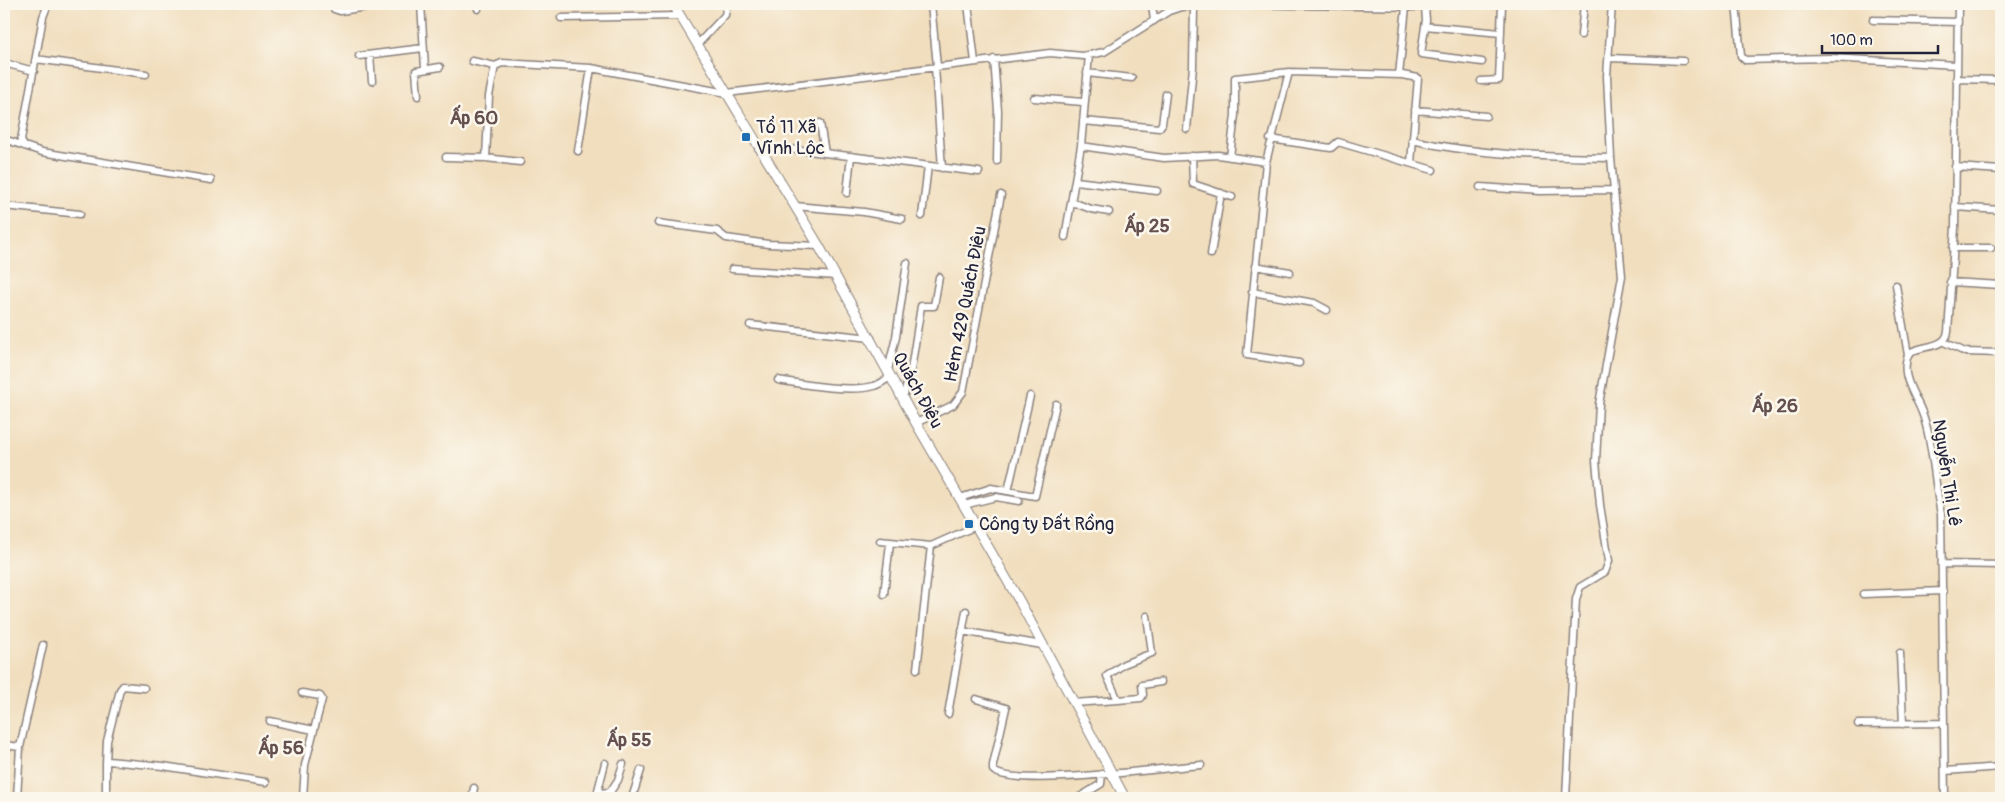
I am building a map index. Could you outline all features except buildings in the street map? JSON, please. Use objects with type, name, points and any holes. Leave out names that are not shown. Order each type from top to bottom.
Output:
[{"type":"main road","name":"Quách Điêu","points":[[672,4],[819,246],[916,423],[1020,602],[1073,703],[1106,774],[1125,798]]},
{"type":"street","points":[[24,146],[22,140],[48,4]]},
{"type":"street","points":[[332,4],[334,9],[344,11],[386,4]]},
{"type":"street","points":[[421,4],[426,68]]},
{"type":"street","points":[[698,45],[725,14],[727,4]]},
{"type":"street","points":[[931,4],[942,168]]},
{"type":"street","points":[[968,4],[975,62]]},
{"type":"street","points":[[1152,4],[1154,21]]},
{"type":"street","points":[[472,61],[495,66],[502,63],[591,68],[726,93],[1050,53],[1089,56],[1104,52],[1154,21],[1174,6],[1277,4],[1425,7],[1434,4]]},
{"type":"street","points":[[1481,81],[1499,80],[1502,4]]},
{"type":"street","points":[[1581,35],[1584,4]]},
{"type":"street","points":[[1566,798],[1576,599],[1580,587],[1605,572],[1609,561],[1600,505],[1596,460],[1599,404],[1622,276],[1611,158],[1607,76],[1610,58],[1612,4]]},
{"type":"street","points":[[1736,4],[1741,56],[1745,60],[1830,58],[1957,65]]},
{"type":"street","points":[[1944,342],[1948,332],[1955,207],[1958,4]]},
{"type":"street","points":[[1187,129],[1193,67],[1194,6]]},
{"type":"street","points":[[1399,75],[1406,7]]},
{"type":"street","points":[[1425,7],[1425,26],[1421,54],[1482,62]]},
{"type":"street","points":[[561,18],[680,16]]},
{"type":"street","points":[[1873,20],[1958,22]]},
{"type":"street","points":[[1425,26],[1501,33]]},
{"type":"street","points":[[359,56],[423,48]]},
{"type":"street","points":[[370,55],[372,81]]},
{"type":"street","points":[[1065,237],[1081,146],[1089,56]]},
{"type":"street","points":[[1610,58],[1683,61]]},
{"type":"street","points":[[36,59],[146,74]]},
{"type":"street","points":[[994,59],[998,111],[997,161]]},
{"type":"street","points":[[4,63],[34,71]]},
{"type":"street","points":[[486,158],[488,96],[495,66]]},
{"type":"street","points":[[418,96],[415,72],[426,68],[440,67]]},
{"type":"street","points":[[578,151],[591,68]]},
{"type":"street","points":[[1289,72],[1270,139],[1266,162],[1247,355],[1299,363]]},
{"type":"street","points":[[1230,157],[1235,115],[1235,78],[1289,72],[1399,75],[1418,78],[1411,163]]},
{"type":"street","points":[[1087,73],[1132,78]]},
{"type":"street","points":[[1956,79],[2001,80]]},
{"type":"street","points":[[1083,120],[1159,128],[1162,124],[1166,94]]},
{"type":"street","points":[[1034,98],[1084,102]]},
{"type":"street","points":[[1415,110],[1486,116]]},
{"type":"street","points":[[820,122],[825,153]]},
{"type":"street","points":[[1270,139],[1331,148],[1338,142],[1433,170]]},
{"type":"street","points":[[4,140],[42,152],[211,180]]},
{"type":"street","points":[[1412,140],[1446,148],[1568,157],[1611,158]]},
{"type":"street","points":[[1081,146],[1164,158],[1192,156],[1230,157],[1266,162]]},
{"type":"street","points":[[758,148],[825,153],[979,172]]},
{"type":"street","points":[[846,193],[851,156]]},
{"type":"street","points":[[1192,156],[1193,184],[1232,197]]},
{"type":"street","points":[[446,157],[486,158],[520,162]]},
{"type":"street","points":[[922,216],[928,166]]},
{"type":"street","points":[[1955,167],[2001,170]]},
{"type":"street","points":[[1076,181],[1157,191]]},
{"type":"street","points":[[1480,187],[1540,190],[1614,190]]},
{"type":"street","points":[[1210,254],[1221,193]]},
{"type":"street","name":"Hẻm 429 Quách Điêu","points":[[916,423],[953,405],[963,392],[1001,195]]},
{"type":"street","points":[[1072,202],[1091,209],[1109,212]]},
{"type":"street","points":[[4,206],[80,214]]},
{"type":"street","points":[[795,206],[864,212],[902,220]]},
{"type":"street","points":[[1955,207],[2001,210]]},
{"type":"street","points":[[658,223],[717,230],[726,238],[768,244],[819,246]]},
{"type":"street","points":[[1953,248],[1991,248]]},
{"type":"street","points":[[778,380],[820,387],[863,387],[873,386],[890,373],[907,263]]},
{"type":"street","points":[[1255,266],[1290,272]]},
{"type":"street","points":[[732,269],[836,276]]},
{"type":"street","points":[[903,398],[912,370],[921,306],[934,306],[939,277]]},
{"type":"street","points":[[1950,282],[2001,285]]},
{"type":"street","name":"Nguyễn Thị Lê","points":[[1896,285],[1908,355],[1905,369],[1907,380],[1928,433],[1934,484],[1941,514],[1945,798]]},
{"type":"street","points":[[1252,292],[1314,303],[1327,310]]},
{"type":"street","points":[[750,325],[870,338]]},
{"type":"street","points":[[1908,355],[1918,349],[1944,342],[1965,352],[2001,353]]},
{"type":"street","points":[[1008,491],[1030,396]]},
{"type":"street","points":[[962,502],[991,488],[1035,496],[1056,404]]},
{"type":"street","points":[[962,502],[996,497],[1019,501]]},
{"type":"street","points":[[880,541],[931,546],[976,526]]},
{"type":"street","points":[[884,594],[890,543]]},
{"type":"street","points":[[917,669],[931,546]]},
{"type":"street","points":[[1942,564],[2001,565]]},
{"type":"street","points":[[1863,594],[1943,590]]},
{"type":"street","points":[[948,714],[966,611]]},
{"type":"street","points":[[1118,700],[1107,676],[1124,664],[1152,653],[1147,616]]},
{"type":"street","points":[[962,631],[1042,645]]},
{"type":"street","points":[[17,798],[20,747],[44,645]]},
{"type":"street","points":[[1900,653],[1903,724]]},
{"type":"street","points":[[1073,703],[1141,698],[1143,695],[1142,685],[1161,682]]},
{"type":"street","points":[[106,798],[107,742],[120,690],[123,686],[144,688]]},
{"type":"street","points":[[302,693],[320,696],[322,699],[305,765],[303,798]]},
{"type":"street","points":[[976,699],[1006,708],[993,765],[994,770],[998,774],[1021,778],[1106,774],[1202,765]]},
{"type":"street","points":[[270,721],[314,730]]},
{"type":"street","points":[[1858,724],[1944,723]]},
{"type":"street","points":[[4,745],[20,747]]},
{"type":"street","points":[[106,763],[108,761],[122,760],[266,782]]},
{"type":"street","points":[[597,796],[605,763]]},
{"type":"street","points":[[597,796],[610,792],[614,788],[623,764]]},
{"type":"street","points":[[1945,771],[2001,766]]},
{"type":"street","points":[[632,798],[641,770]]},
{"type":"street","points":[[1078,798],[1101,784],[1106,774]]},
{"type":"street","points":[[472,798],[474,788]]},
{"type":"place","name":"Tổ 11 Xã Vĩnh Lộc","points":[[746,137]]},
{"type":"place","name":"Công ty Đất Rồng","points":[[969,524]]},
{"type":"district","name":"Ấp 60","points":[[474,117]]},
{"type":"district","name":"Ấp 25","points":[[1147,225]]},
{"type":"district","name":"Ấp 26","points":[[1775,405]]},
{"type":"district","name":"Ấp 55","points":[[629,739]]},
{"type":"district","name":"Ấp 56","points":[[281,747]]}]
